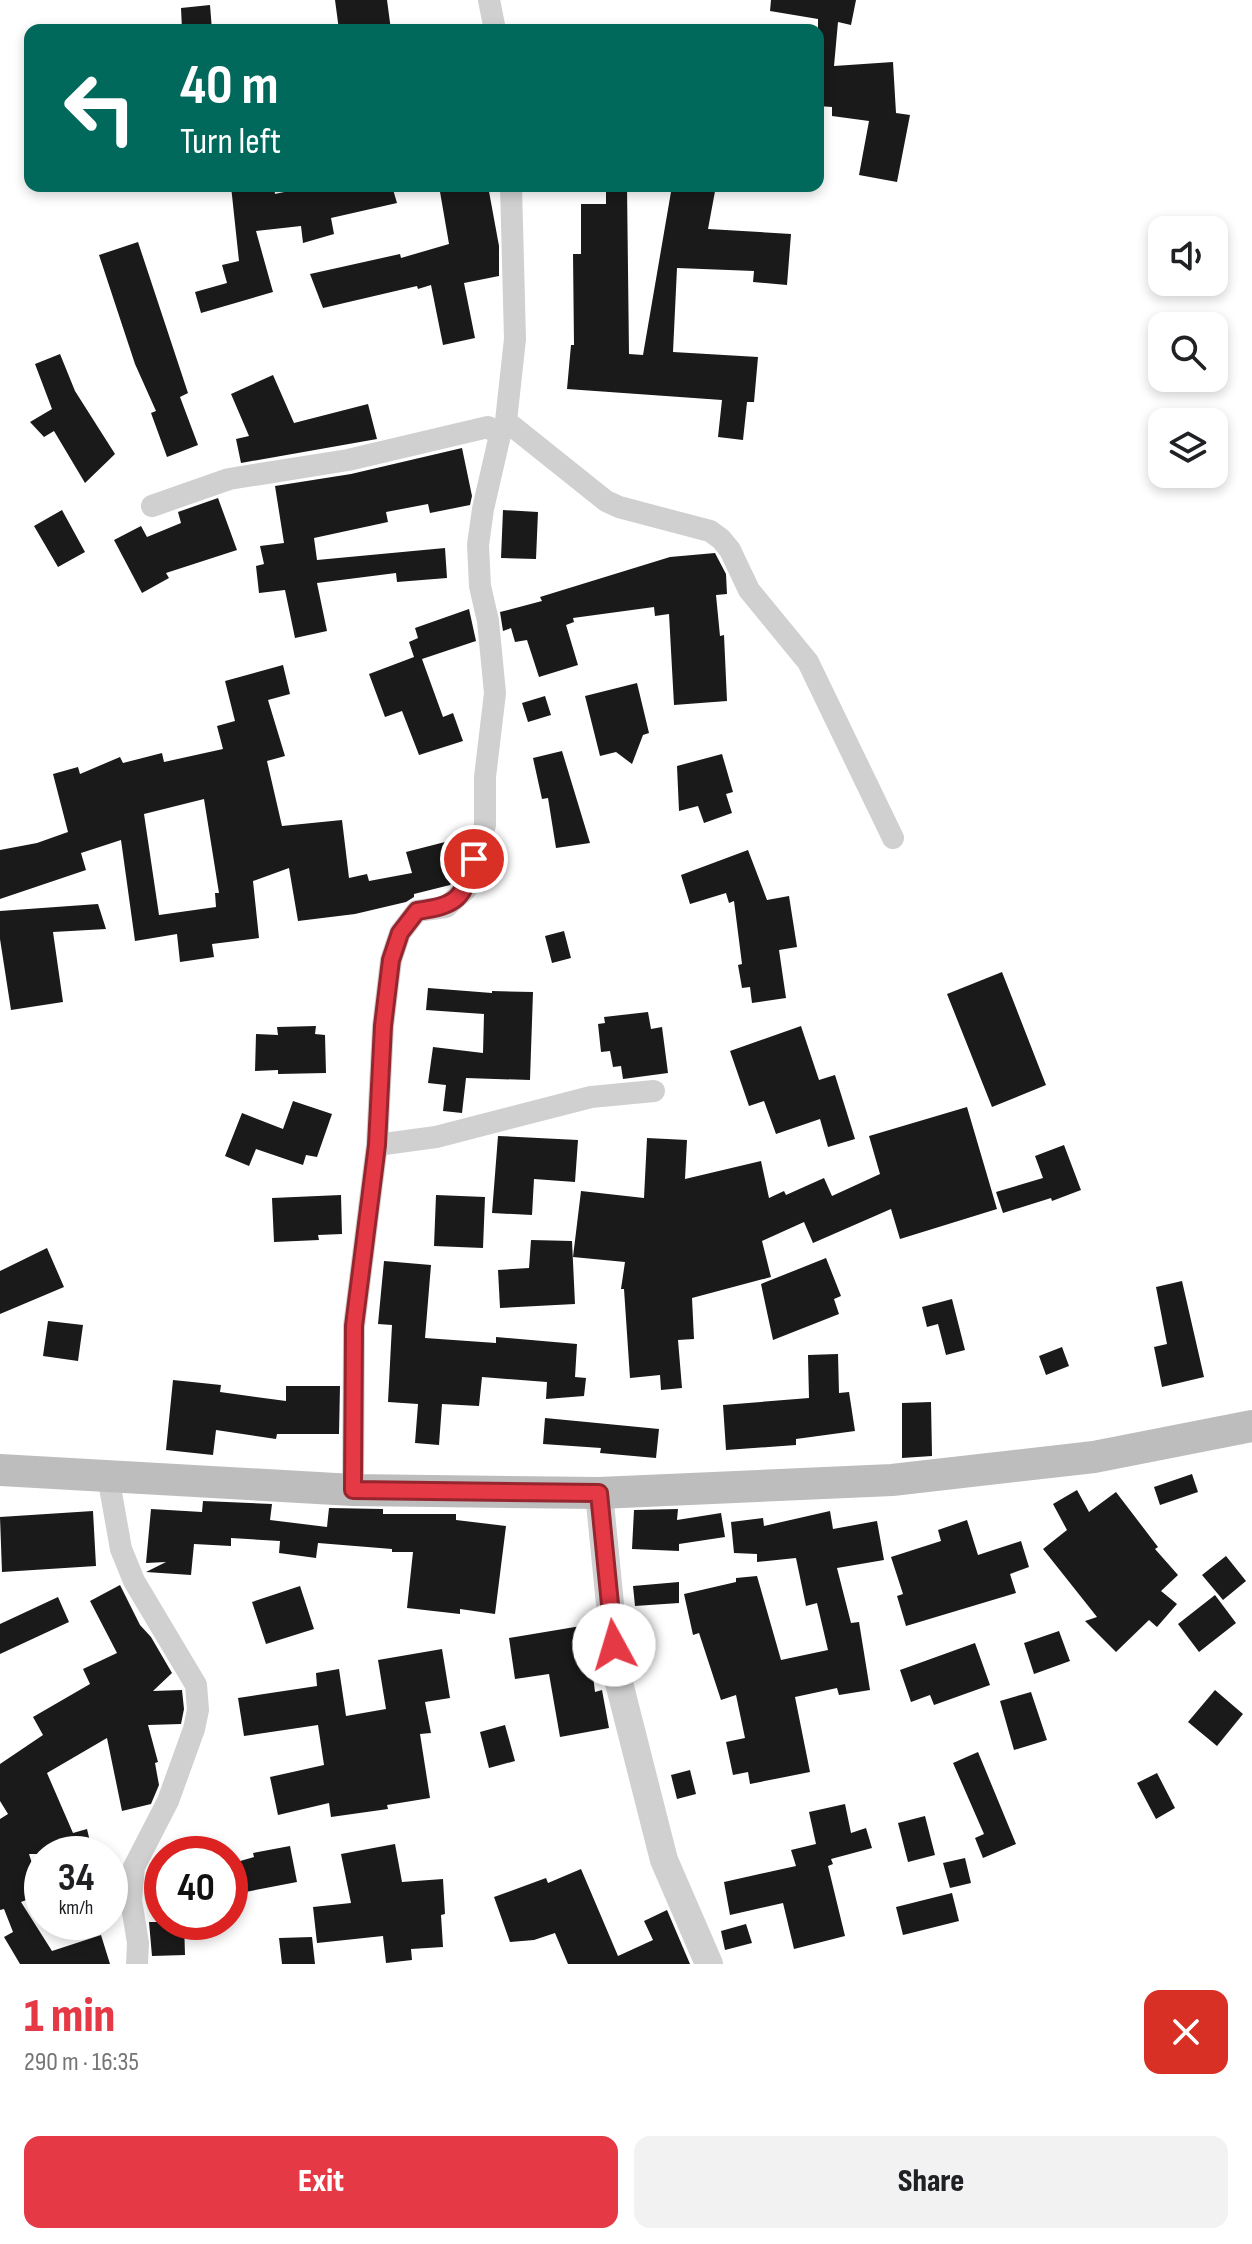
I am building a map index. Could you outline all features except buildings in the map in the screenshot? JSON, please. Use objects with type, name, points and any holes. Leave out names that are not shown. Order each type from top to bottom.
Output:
[{"type":"main road","points":[[0,1470],[353,1490],[599,1493],[892,1480],[1094,1457],[1252,1426]]},
{"type":"street","points":[[489,0],[494,24]]},
{"type":"street","points":[[353,1490],[354,1326],[377,1145],[383,1026],[391,960],[400,933],[417,911],[446,907],[466,889],[485,825],[485,777],[495,693],[488,621],[480,586],[478,545],[483,509],[503,428],[515,339],[511,192]]},
{"type":"street","points":[[152,506],[229,479],[348,460],[488,427],[503,428],[606,501],[710,531],[721,539],[730,550],[749,590],[808,662],[893,838]]},
{"type":"street","points":[[377,1145],[436,1137],[591,1097],[654,1091]]},
{"type":"street","points":[[108,1476],[121,1549],[134,1581],[196,1685],[198,1710],[168,1801],[134,1867],[131,1900],[138,1943],[137,1964]]},
{"type":"street","points":[[599,1493],[617,1675],[664,1860],[709,1964]]},
{"type":"route","points":[[474,859],[466,889],[446,907],[417,911],[400,933],[391,960],[383,1026],[377,1145],[354,1326],[353,1490],[599,1493],[614,1645]]}]
